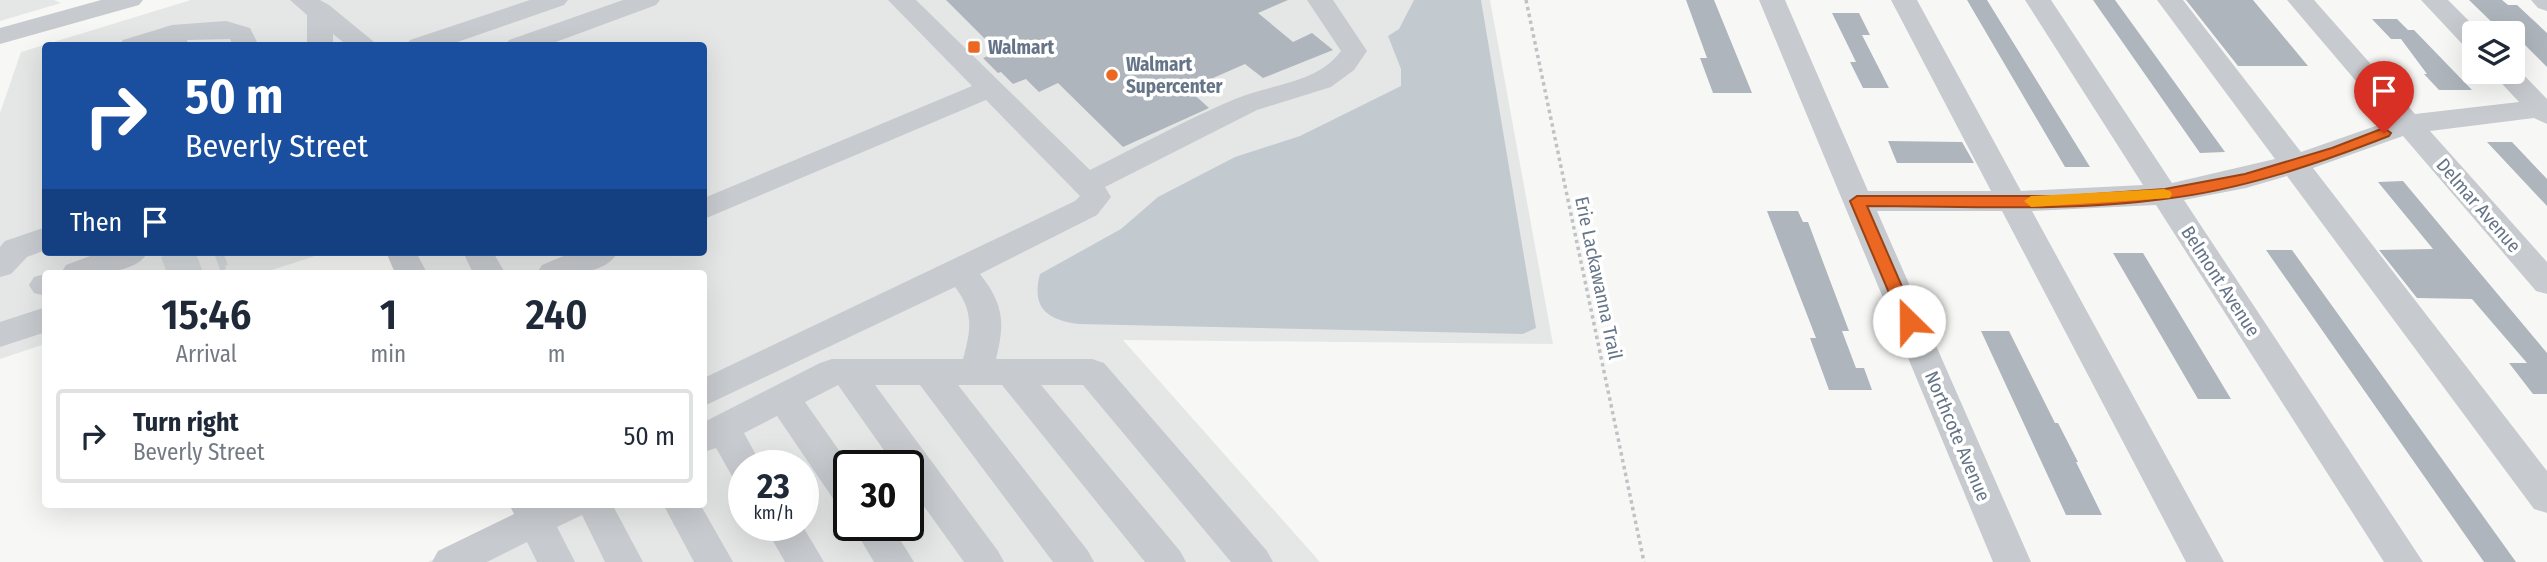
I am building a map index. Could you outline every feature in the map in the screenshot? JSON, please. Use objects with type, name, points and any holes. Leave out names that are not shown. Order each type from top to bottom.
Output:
[{"type":"street","points":[[0,36],[130,0]]},
{"type":"street","points":[[431,42],[555,0]]},
{"type":"street","points":[[529,42],[646,0]]},
{"type":"street","points":[[707,392],[1086,208],[1096,197],[1087,184],[901,0]]},
{"type":"street","points":[[1087,184],[1247,104],[1321,81],[1345,64],[1354,51],[1320,0]]},
{"type":"street","name":"Northcote Avenue","points":[[1772,0],[2012,562]]},
{"type":"street","points":[[1904,0],[2205,562]]},
{"type":"street","name":"Belmont Avenue","points":[[2038,0],[2404,562]]},
{"type":"street","points":[[2170,0],[2547,498]]},
{"type":"street","name":"Delmar Avenue","points":[[2300,0],[2547,283]]},
{"type":"street","points":[[2434,0],[2462,29]]},
{"type":"street","points":[[313,4],[319,42]]},
{"type":"street","points":[[313,4],[361,42]]},
{"type":"street","points":[[0,14],[37,26]]},
{"type":"street","points":[[153,42],[226,29],[241,34],[244,42]]},
{"type":"street","points":[[2517,84],[2545,111]]},
{"type":"street","points":[[707,208],[989,89]]},
{"type":"street","points":[[1857,201],[2067,201],[2165,194],[2246,178],[2295,164],[2408,124],[2545,111]]},
{"type":"street","points":[[0,266],[16,249],[42,239]]},
{"type":"street","points":[[85,270],[122,256]]},
{"type":"street","points":[[553,267],[590,256]]},
{"type":"street","points":[[960,271],[986,306],[993,372],[1167,562]]},
{"type":"street","points":[[0,335],[42,319]]},
{"type":"street","points":[[729,450],[713,433],[832,372],[1092,372],[1254,562]]},
{"type":"street","points":[[847,372],[985,562]]},
{"type":"street","points":[[929,372],[1075,562]]},
{"type":"street","points":[[783,397],[833,470]]},
{"type":"street","points":[[464,559],[531,512],[550,508]]},
{"type":"street","points":[[596,508],[624,562]]},
{"type":"street","points":[[683,508],[714,562]]},
{"type":"street","points":[[531,512],[556,562]]},
{"type":"street","points":[[792,541],[805,562]]},
{"type":"street","points":[[881,541],[895,562]]},
{"type":"path","name":"Erie Lackawanna Trail","points":[[1526,0],[1644,562]]},
{"type":"shaded area","points":[[0,0],[54,0],[61,3],[0,21]]},
{"type":"shaded area","points":[[191,0],[1490,0],[1553,344],[1123,340],[1320,562],[428,562],[517,517],[514,508],[707,508],[707,270],[398,270],[391,256],[707,256],[707,42],[54,42]]},
{"type":"shaded area","points":[[1414,0],[1481,0],[1536,328],[1523,334],[1078,324],[1058,319],[1044,310],[1038,296],[1040,274],[1121,229],[1158,197],[1235,157],[1300,136],[1401,86],[1401,69],[1388,36],[1399,29]]},
{"type":"shaded area","points":[[42,46],[42,256],[315,256],[272,270],[42,270],[42,345],[0,359],[0,113],[21,52]]},
{"type":"building","name":"Walmart Supercenter","points":[[946,0],[1288,0],[1258,13],[1293,42],[1312,33],[1333,50],[1263,78],[1245,64],[1188,89],[1209,108],[1123,147],[1058,83],[1039,92],[1026,79],[1013,84],[1001,72],[998,73],[983,58],[998,52]]},
{"type":"building","points":[[1686,0],[1714,0],[1752,93],[1713,93],[1700,58],[1707,58]]},
{"type":"building","points":[[1967,0],[1987,0],[2090,167],[2065,167]]},
{"type":"building","points":[[2093,0],[2115,0],[2225,152],[2200,153]]},
{"type":"building","points":[[2186,0],[2253,0],[2308,66],[2238,66]]},
{"type":"building","points":[[2469,0],[2502,0],[2508,5],[2517,5],[2547,33],[2547,67],[2525,45],[2525,21],[2491,21]]},
{"type":"building","points":[[1832,13],[1859,13],[1870,35],[1862,35],[1889,88],[1863,88],[1850,62],[1856,62]]},
{"type":"building","points":[[2372,19],[2397,19],[2408,30],[2414,30],[2462,80],[2462,84],[2466,84],[2472,90],[2439,90],[2424,74],[2427,74],[2401,39],[2391,39]]},
{"type":"building","points":[[1888,141],[1962,142],[1974,163],[1897,163]]},
{"type":"building","points":[[2487,142],[2512,142],[2547,179],[2547,206]]},
{"type":"building","points":[[2403,181],[2547,353],[2547,394],[2533,394],[2509,363],[2527,363],[2472,299],[2417,298],[2379,250],[2433,249],[2378,182]]},
{"type":"building","points":[[1767,211],[1798,211],[1803,222],[1808,222],[1849,331],[1842,331],[1856,368],[1864,368],[1872,390],[1829,390],[1810,338],[1816,338]]},
{"type":"building","points":[[2266,250],[2292,250],[2516,562],[2484,562]]},
{"type":"building","points":[[2113,253],[2143,253],[2231,399],[2198,399]]},
{"type":"building","points":[[1981,331],[2009,331],[2055,423],[2058,423],[2078,462],[2102,515],[2066,515]]},
{"type":"tunnel","points":[[175,270],[212,256]]},
{"type":"slow traffic","points":[[2031,201],[2164,194]]},
{"type":"place","name":"Walmart","points":[[974,47]]},
{"type":"place","name":"Walmart Supercenter","points":[[1112,75]]},
{"type":"route","points":[[1909,321],[1857,201],[2067,201],[2165,194],[2246,178],[2337,151],[2384,133]]}]
